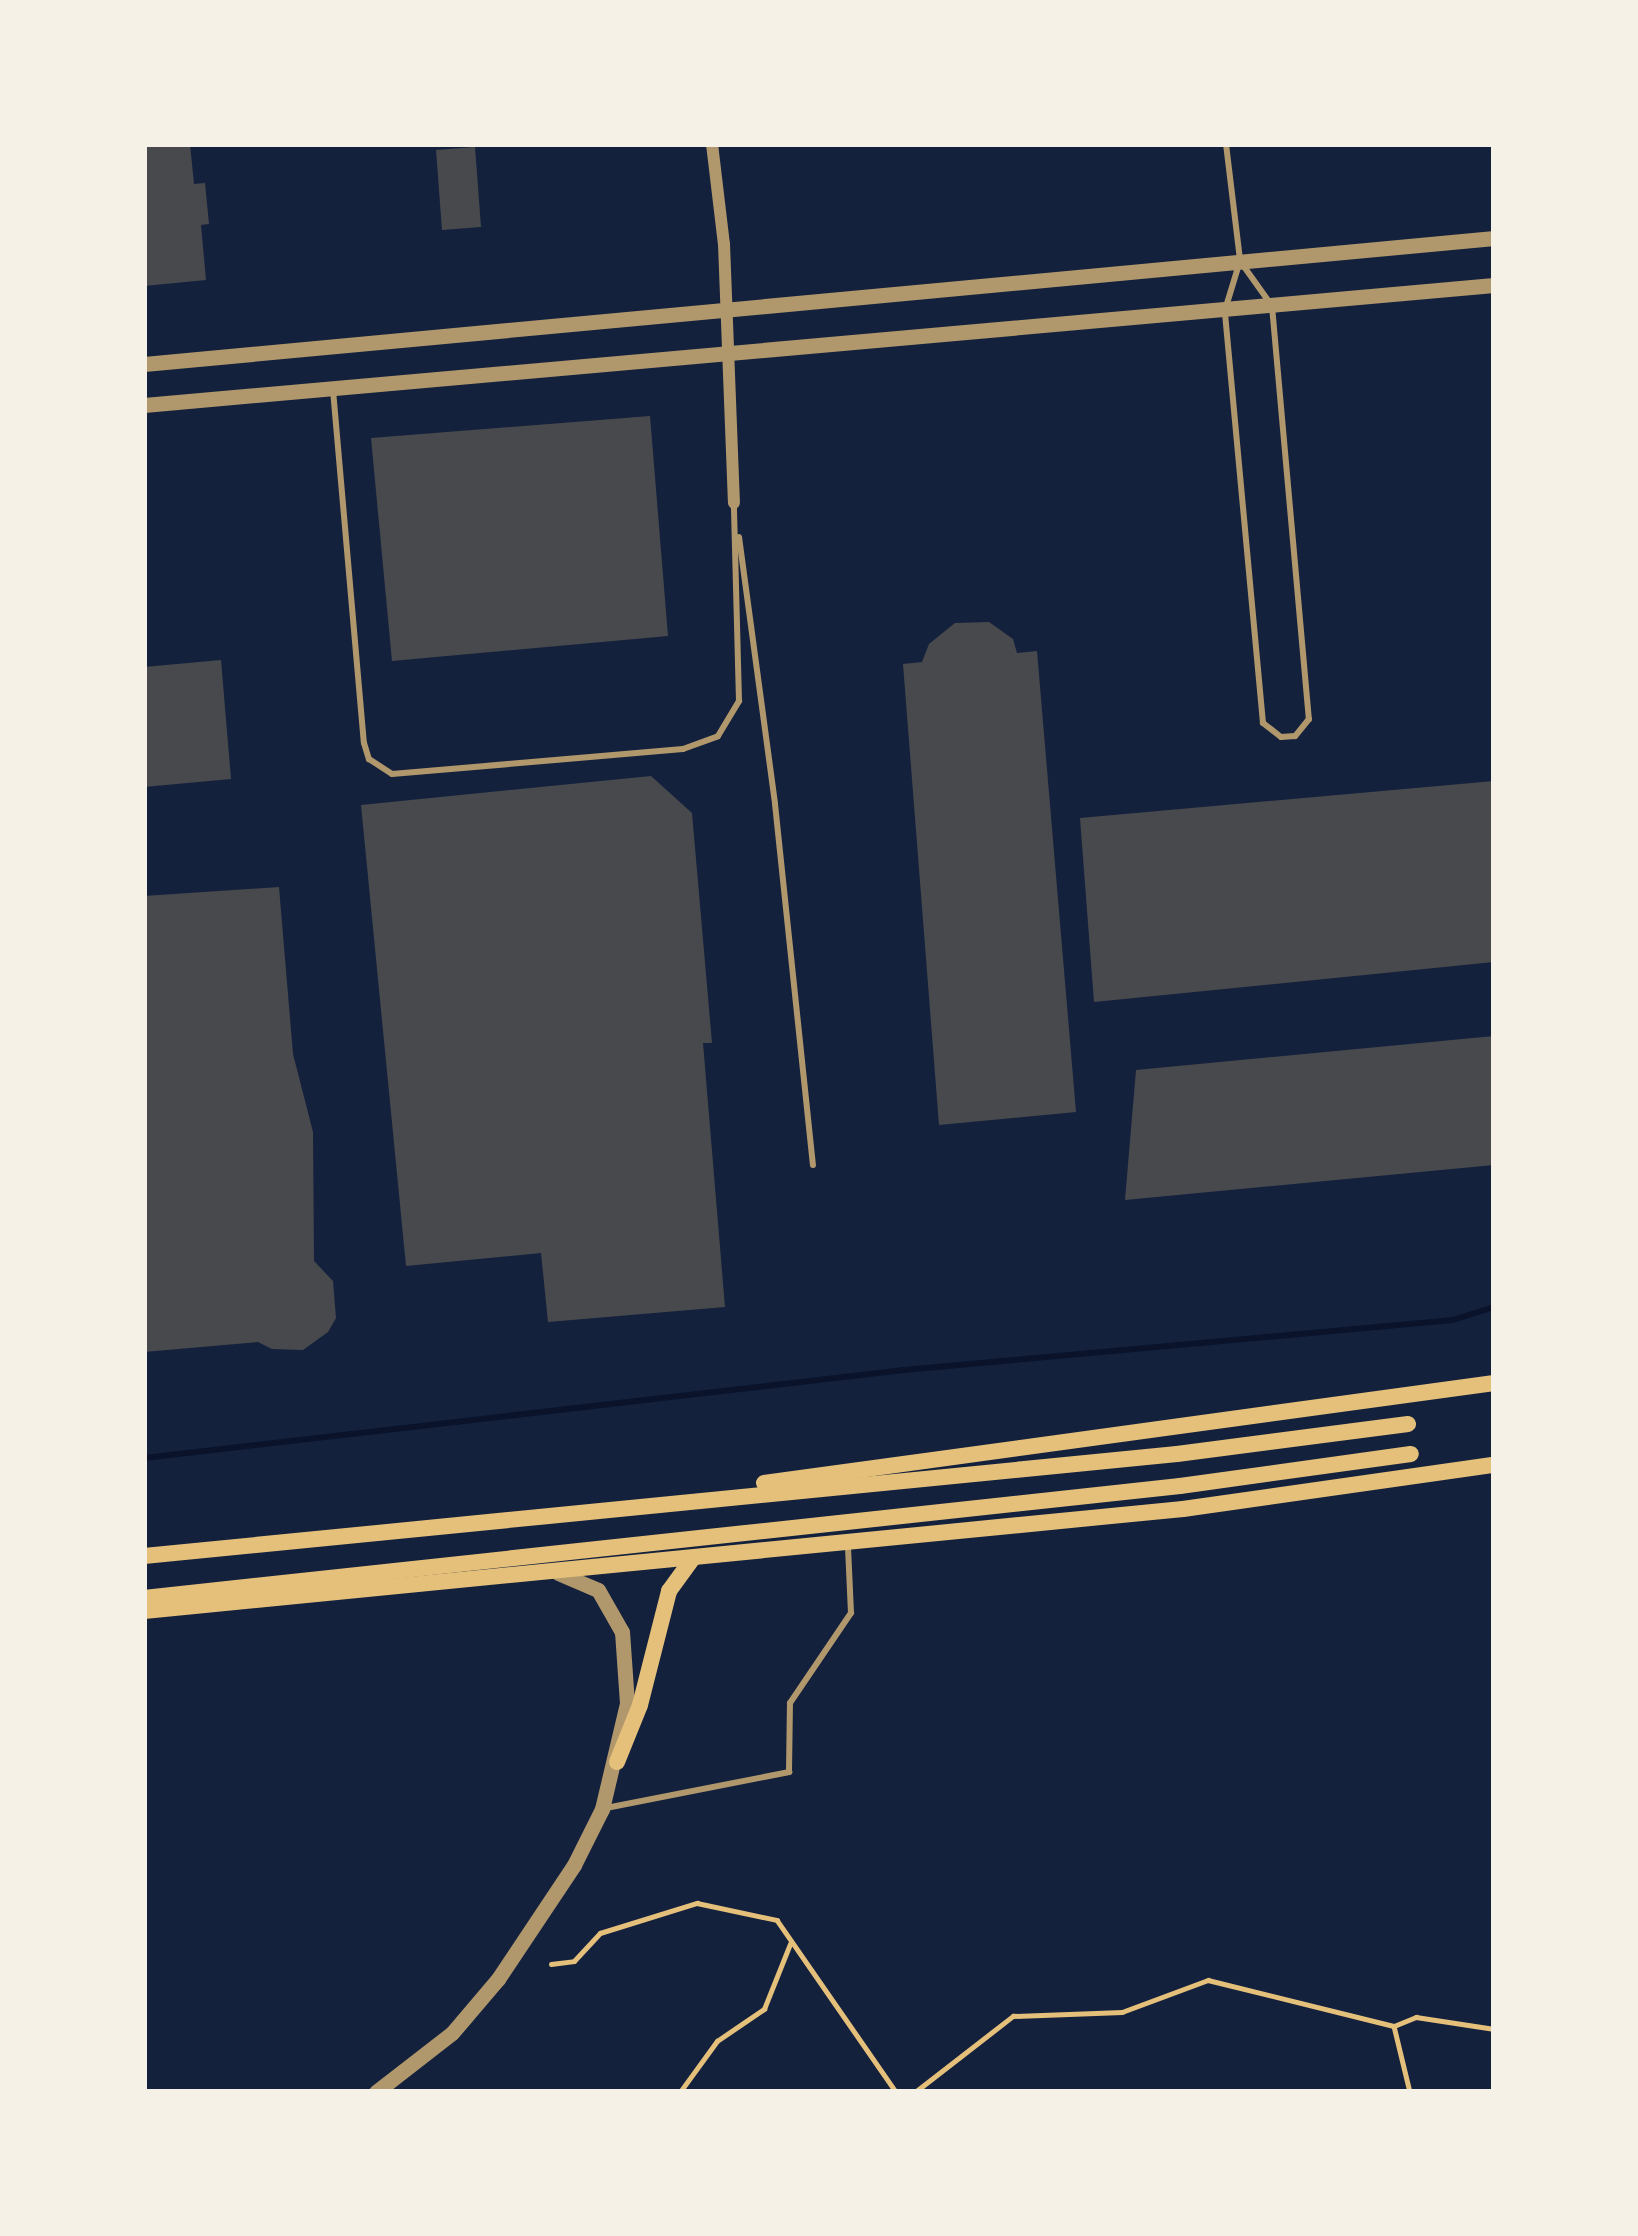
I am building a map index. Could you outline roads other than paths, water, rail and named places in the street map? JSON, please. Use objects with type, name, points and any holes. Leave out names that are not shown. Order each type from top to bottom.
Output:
[{"type":"main road","points":[[553,1514],[1494,1383]]},
{"type":"main road","points":[[144,1556],[1177,1454],[1408,1424]]},
{"type":"main road","points":[[144,1598],[1157,1489],[1412,1454]]},
{"type":"main road","points":[[144,1611],[1183,1509],[1494,1465]]},
{"type":"main road","points":[[617,1762],[640,1705],[669,1591],[692,1559]]},
{"type":"street","points":[[712,144],[726,309],[734,502]]},
{"type":"street","points":[[144,364],[1494,238]]},
{"type":"street","points":[[144,406],[1494,285]]},
{"type":"street","points":[[376,2092],[452,2033],[498,1979],[574,1865],[602,1809],[617,1762],[627,1703],[622,1632],[598,1590],[558,1573]]},
{"type":"lane","points":[[1226,144],[1240,261],[1225,310],[1263,723],[1281,737],[1295,736],[1310,719],[1272,306],[1240,261]]},
{"type":"lane","points":[[333,388],[364,743],[369,758],[392,773],[683,749],[718,736],[739,701],[734,502]]},
{"type":"lane","points":[[734,502],[775,804],[813,1165]]},
{"type":"lane","points":[[602,1809],[789,1772],[790,1703],[851,1613],[848,1544]]},
{"type":"waterway","points":[[144,1458],[904,1370],[1453,1320],[1494,1307]]}]
